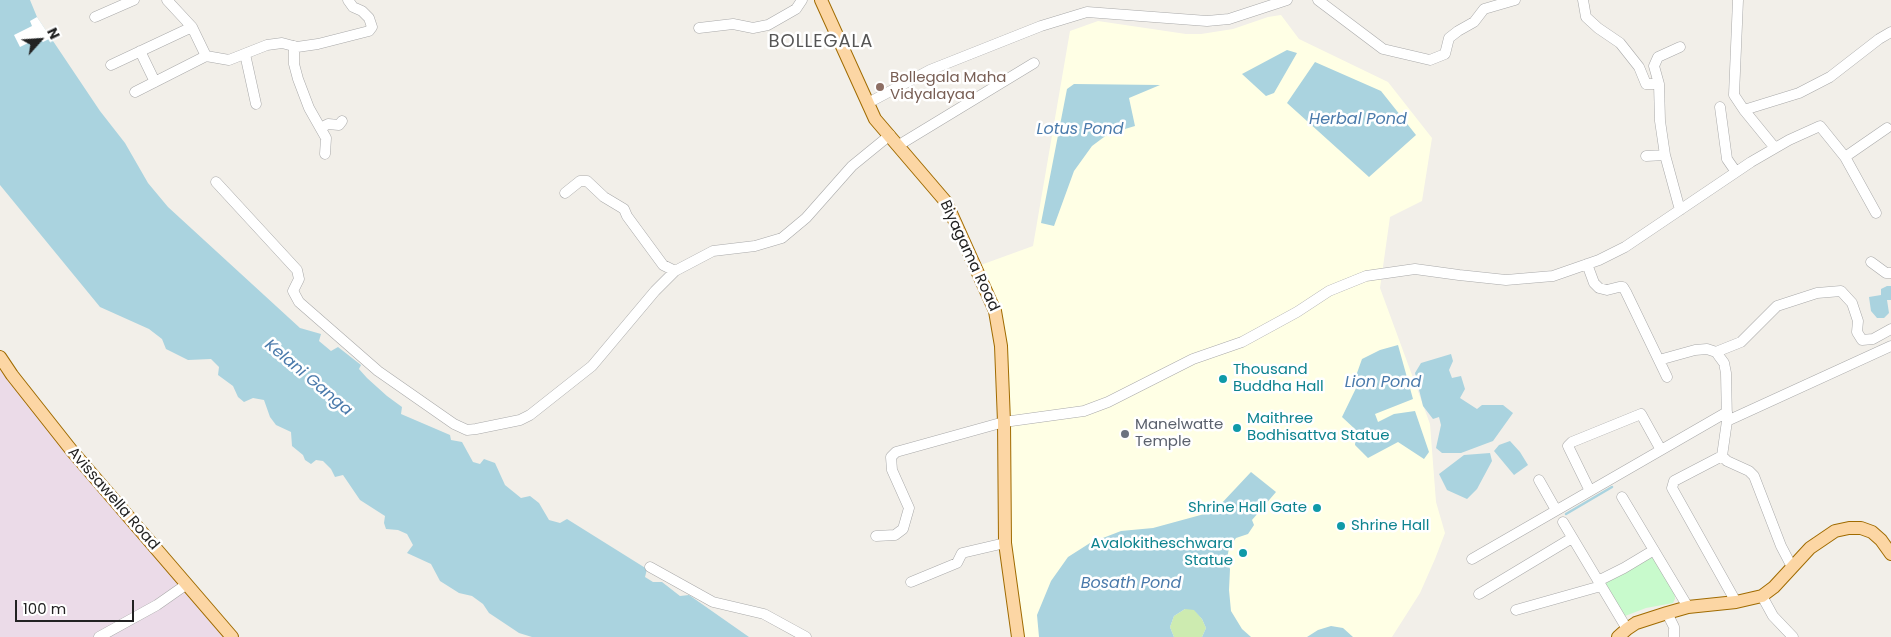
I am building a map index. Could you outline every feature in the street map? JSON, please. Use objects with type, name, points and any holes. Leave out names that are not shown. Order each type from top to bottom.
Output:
[{"type":"main road","name":"Biyagama Road","points":[[821,0],[875,119],[946,202],[991,300],[999,326],[1004,422],[1005,543],[1018,637]]},
{"type":"main road","name":"Avissawella Road","points":[[0,356],[72,451],[232,637]]},
{"type":"main road","points":[[1622,633],[1646,619],[1667,612],[1688,607],[1736,602],[1762,596],[1774,587],[1810,548],[1836,530],[1861,528],[1872,532],[1881,540],[1891,554]]},
{"type":"street","points":[[94,17],[134,0]]},
{"type":"street","points":[[167,0],[192,27],[206,56]]},
{"type":"street","points":[[135,92],[206,56],[229,60],[267,45],[282,43],[294,46],[318,44],[369,30],[372,27],[369,18],[353,7],[348,0]]},
{"type":"street","points":[[699,28],[733,24],[753,28],[768,25],[796,9],[802,0]]},
{"type":"street","points":[[868,103],[930,70],[1041,26],[1087,12],[1207,21],[1229,19],[1287,0]]},
{"type":"street","points":[[1318,0],[1383,49],[1430,60],[1445,54],[1449,38],[1474,22],[1484,9],[1515,0]]},
{"type":"street","points":[[1583,0],[1586,17],[1620,43],[1639,67],[1646,84],[1659,84]]},
{"type":"street","points":[[1738,0],[1734,95],[1775,148]]},
{"type":"street","points":[[111,65],[192,27]]},
{"type":"street","points":[[1744,110],[1799,93],[1830,77],[1891,32]]},
{"type":"street","points":[[294,46],[294,64],[309,108],[321,128],[330,138],[325,154]]},
{"type":"street","points":[[1680,47],[1658,56],[1654,66],[1659,84],[1660,121],[1666,155],[1680,210]]},
{"type":"street","points":[[140,51],[155,82]]},
{"type":"street","points":[[245,54],[256,104]]},
{"type":"street","points":[[899,145],[1034,63]]},
{"type":"street","points":[[1720,107],[1727,159],[1736,172]]},
{"type":"street","points":[[321,128],[328,124],[339,125],[342,121]]},
{"type":"street","points":[[876,536],[895,535],[903,529],[909,508],[892,470],[891,457],[896,452],[1004,422],[1084,412],[1193,359],[1242,342],[1297,312],[1329,291],[1366,276],[1415,269],[1506,280],[1553,276],[1587,264],[1624,247],[1736,172],[1775,148],[1820,126],[1845,157],[1876,213]]},
{"type":"street","points":[[1845,157],[1887,128]]},
{"type":"street","points":[[216,182],[296,270],[299,279],[293,291],[299,302],[378,371],[454,424],[467,430],[492,427],[530,416],[592,366],[655,291],[675,271],[713,252],[756,246],[782,238],[806,218],[852,166],[890,135]]},
{"type":"street","points":[[1646,156],[1666,155]]},
{"type":"street","points":[[565,193],[580,181],[588,181],[604,197],[624,209],[627,216],[663,265],[675,271]]},
{"type":"street","points":[[1871,262],[1886,273],[1891,274]]},
{"type":"street","points":[[1587,264],[1594,283],[1599,288],[1607,290],[1619,287],[1626,292],[1667,377]]},
{"type":"street","points":[[1716,352],[1741,342],[1777,306],[1817,293],[1841,291],[1852,304],[1858,321],[1857,332],[1862,340],[1873,339],[1891,329]]},
{"type":"street","points":[[1472,560],[1661,450],[1727,417],[1891,346]]},
{"type":"street","points":[[1659,360],[1695,350],[1707,349],[1716,352],[1724,363],[1727,417],[1722,456]]},
{"type":"street","points":[[1590,491],[1568,446],[1572,442],[1641,414],[1661,450]]},
{"type":"street","points":[[1722,456],[1727,461],[1749,470],[1754,476],[1792,567]]},
{"type":"street","points":[[1722,456],[1674,480],[1672,488],[1736,602]]},
{"type":"street","points":[[1539,480],[1556,510]]},
{"type":"street","points":[[1622,497],[1688,607]]},
{"type":"street","points":[[1563,522],[1600,584],[1622,633]]},
{"type":"street","points":[[1479,594],[1572,538]]},
{"type":"street","points":[[911,582],[957,563],[962,553],[1005,543]]},
{"type":"street","points":[[1516,610],[1600,584],[1654,550]]},
{"type":"street","points":[[650,567],[713,602],[764,614],[806,637]]},
{"type":"street","points":[[99,637],[157,605],[187,584]]},
{"type":"street","points":[[1762,596],[1773,616],[1792,637]]},
{"type":"street","points":[[1667,612],[1674,627],[1674,637]]},
{"type":"shaded area","points":[[1281,15],[1299,39],[1388,82],[1432,138],[1422,201],[1390,217],[1380,288],[1430,424],[1436,502],[1445,533],[1435,559],[1420,593],[1392,637],[1023,637],[1008,542],[1003,346],[978,266],[1033,246],[1070,31],[1098,21],[1186,34],[1201,34],[1233,29],[1268,17]]},
{"type":"shaded area","points":[[0,368],[67,455],[224,637],[0,637]]},
{"type":"green space","points":[[1653,554],[1674,588],[1675,599],[1673,603],[1646,608],[1625,616],[1603,582]]},
{"type":"green space","points":[[1185,609],[1194,609],[1202,619],[1206,628],[1202,637],[1174,637],[1170,627],[1174,616]]},
{"type":"water","name":"Kelani Ganga","points":[[0,0],[30,0],[37,17],[51,38],[100,111],[125,143],[148,183],[168,207],[300,328],[321,334],[319,341],[331,351],[338,347],[361,365],[359,369],[367,378],[402,407],[401,414],[450,435],[451,440],[462,442],[473,462],[480,464],[484,459],[495,463],[505,485],[521,498],[530,496],[539,503],[549,520],[560,523],[567,519],[647,569],[645,577],[653,582],[662,582],[680,596],[689,595],[749,637],[532,637],[519,633],[489,613],[483,604],[472,596],[459,593],[440,581],[431,564],[407,553],[413,545],[407,534],[398,530],[386,529],[384,523],[385,516],[360,500],[343,475],[335,477],[331,469],[323,461],[316,460],[311,464],[305,460],[303,455],[292,446],[291,432],[276,425],[270,417],[264,400],[253,398],[244,402],[238,397],[233,386],[218,375],[219,367],[211,359],[188,360],[166,349],[162,339],[149,329],[100,307],[0,185]]},
{"type":"water","points":[[1287,50],[1297,53],[1274,93],[1266,96],[1242,74]]},
{"type":"water","name":"Herbal Pond","points":[[1315,62],[1381,91],[1416,135],[1369,177],[1287,103]]},
{"type":"water","name":"Lotus Pond","points":[[1074,84],[1160,85],[1129,98],[1135,126],[1108,134],[1092,146],[1074,171],[1054,226],[1041,223],[1067,89]]},
{"type":"water","points":[[1891,286],[1891,300],[1887,300],[1889,313],[1884,318],[1877,318],[1871,311],[1869,297],[1881,295],[1881,289]]},
{"type":"water","name":"Lion Pond","points":[[1398,345],[1413,399],[1375,414],[1378,422],[1394,414],[1415,411],[1429,452],[1424,459],[1398,442],[1368,458],[1355,445],[1356,430],[1342,417],[1359,382],[1357,373],[1362,359],[1380,350]]},
{"type":"water","points":[[1451,354],[1453,361],[1449,370],[1452,378],[1461,376],[1465,389],[1460,398],[1477,409],[1482,405],[1503,405],[1513,413],[1493,441],[1461,453],[1442,453],[1436,448],[1441,425],[1439,417],[1433,419],[1423,406],[1415,373],[1421,363]]},
{"type":"water","points":[[1510,441],[1528,465],[1514,475],[1494,451],[1499,445]]},
{"type":"water","points":[[1490,453],[1492,461],[1477,489],[1467,499],[1447,490],[1439,474],[1464,455]]},
{"type":"water","name":"Bosath Pond","points":[[1251,472],[1276,492],[1252,520],[1254,525],[1248,534],[1236,538],[1229,548],[1227,559],[1230,569],[1231,611],[1242,629],[1251,637],[1202,637],[1206,628],[1202,619],[1194,610],[1185,609],[1174,616],[1170,627],[1174,637],[1039,637],[1037,615],[1051,581],[1068,557],[1090,543],[1121,531],[1153,528],[1208,513],[1220,505]]},
{"type":"water","points":[[1331,626],[1343,628],[1353,637],[1307,637],[1318,630]]},
{"type":"pier","points":[[37,17],[51,38],[43,42],[38,38],[20,47],[14,35],[32,26],[30,21]]},
{"type":"waterway","points":[[1566,514],[1612,487]]},
{"type":"place","name":"Bollegala Maha Vidyalayaa","points":[[880,87]]},
{"type":"place","name":"Thousand Buddha Hall","points":[[1223,379]]},
{"type":"place","name":"Maithree Bodhisattva Statue","points":[[1237,428]]},
{"type":"place","name":"Manelwatte Temple","points":[[1125,434]]},
{"type":"place","name":"Shrine Hall Gate","points":[[1317,508]]},
{"type":"place","name":"Shrine Hall","points":[[1341,526]]},
{"type":"place","name":"Avalokitheschwara Statue","points":[[1243,553]]},
{"type":"district","name":"BOLLEGALA","points":[[821,42]]}]
